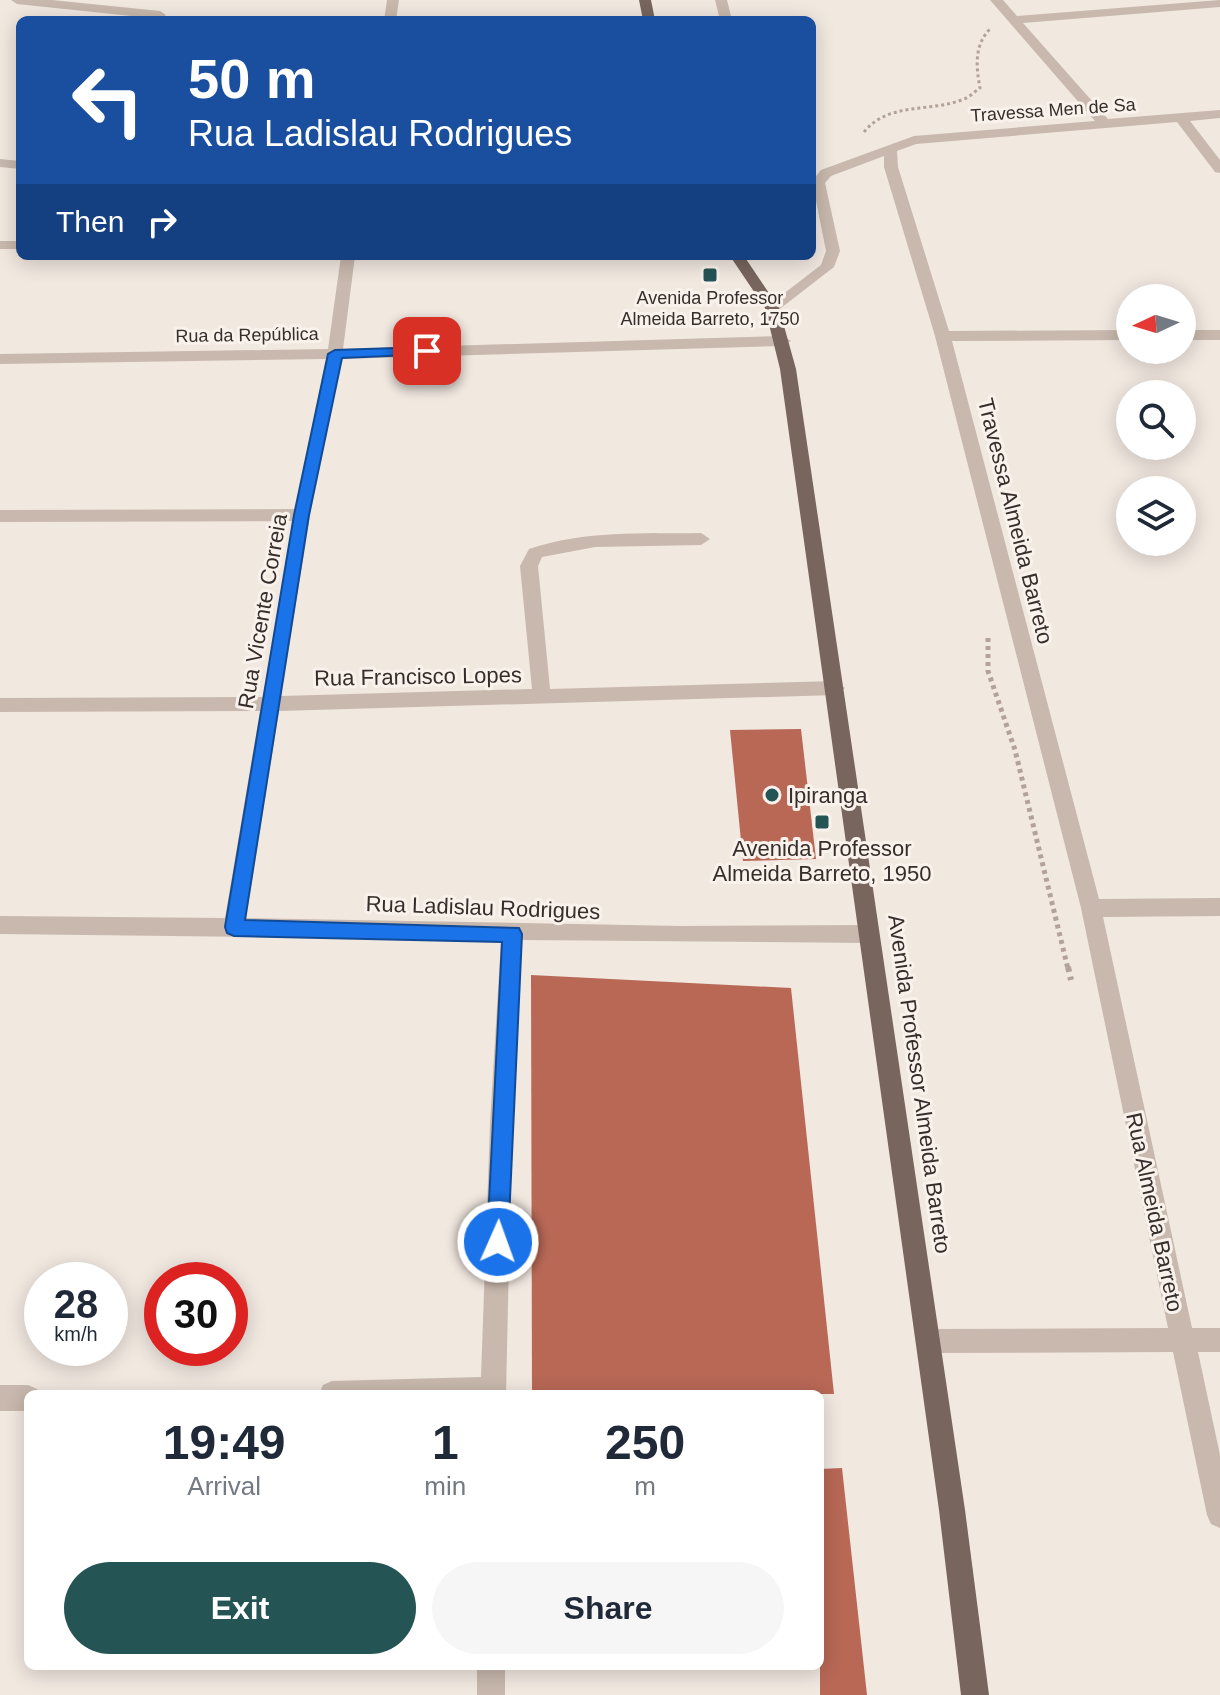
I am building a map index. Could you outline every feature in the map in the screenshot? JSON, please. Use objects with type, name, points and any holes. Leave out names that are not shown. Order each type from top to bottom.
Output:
[{"type":"main road","name":"Avenida Professor Almeida Barreto","points":[[740,260],[772,308],[783,341],[836,688],[975,1695]]},
{"type":"street","points":[[17,0],[143,16]]},
{"type":"street","points":[[996,0],[1107,126]]},
{"type":"street","points":[[1013,20],[1220,3]]},
{"type":"street","name":"Travessa Men de Sa","points":[[818,182],[826,173],[914,140],[1220,114]]},
{"type":"street","points":[[1181,118],[1220,169]]},
{"type":"street","name":"Travessa Almeida Barreto","points":[[890,149],[891,167],[943,336],[1091,908]]},
{"type":"street","points":[[772,308],[827,267],[833,251],[816,177]]},
{"type":"street","name":"Rua Vicente Correia","points":[[234,927],[302,515],[335,354],[347,260]]},
{"type":"street","points":[[943,336],[1116,335]]},
{"type":"street","points":[[1196,335],[1220,335]]},
{"type":"street","name":"Rua da República","points":[[0,359],[335,354],[783,341]]},
{"type":"street","points":[[0,516],[302,515]]},
{"type":"street","points":[[542,697],[529,566],[535,553],[552,546],[701,539]]},
{"type":"street","name":"Rua Francisco Lopes","points":[[0,705],[270,704],[836,688]]},
{"type":"street","points":[[1091,908],[1220,907]]},
{"type":"street","name":"Rua Almeida Barreto","points":[[1091,908],[1220,1515]]},
{"type":"street","name":"Rua Ladislau Rodrigues","points":[[0,925],[512,934],[869,934]]},
{"type":"street","points":[[493,1390],[501,1124],[512,934]]},
{"type":"street","points":[[928,1341],[1220,1340]]},
{"type":"street","points":[[0,1398],[24,1398]]},
{"type":"street","points":[[491,1670],[491,1695]]},
{"type":"building","name":"Ipiranga","points":[[801,729],[816,859],[743,861],[730,730]]},
{"type":"building","points":[[531,975],[791,988],[834,1394],[824,1394],[824,1390],[532,1390]]},
{"type":"building","points":[[842,1468],[867,1695],[820,1695],[820,1670],[824,1670],[824,1469]]},
{"type":"place","name":"Avenida Professor Almeida Barreto, 1750","points":[[710,275]]},
{"type":"place","name":"Ipiranga","points":[[772,795]]},
{"type":"place","name":"Avenida Professor Almeida Barreto, 1950","points":[[822,822]]},
{"type":"route","points":[[427,351],[335,354],[302,515],[234,927],[512,934],[498,1242]]}]
